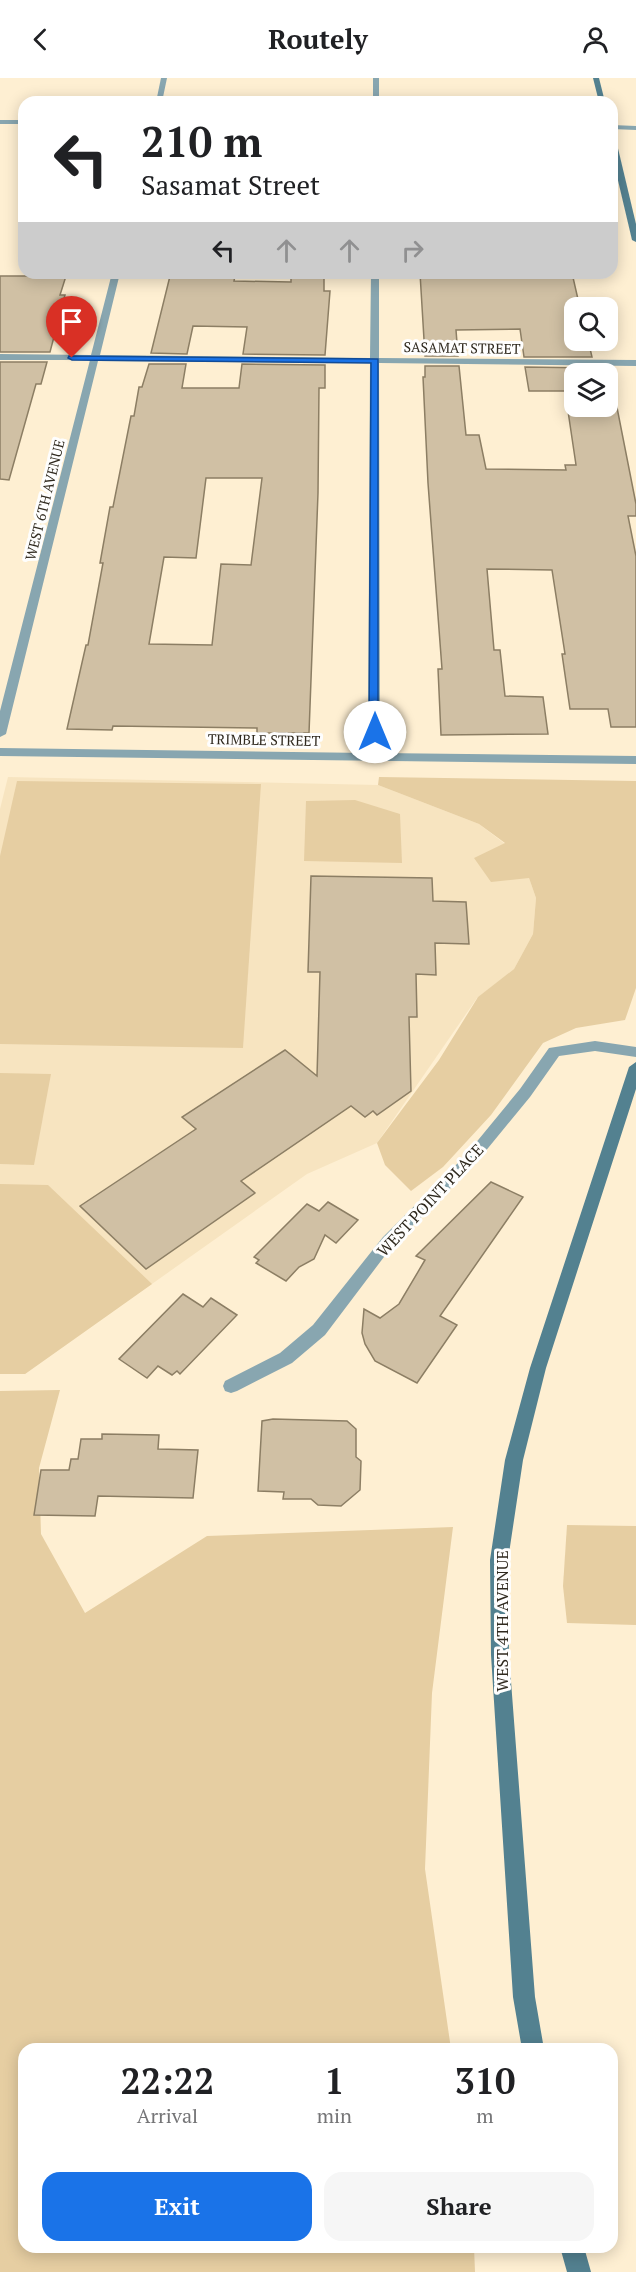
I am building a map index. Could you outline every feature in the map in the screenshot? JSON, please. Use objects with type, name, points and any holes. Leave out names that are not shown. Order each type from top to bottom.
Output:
[{"type":"main road","points":[[596,78],[600,96]]},
{"type":"main road","points":[[618,165],[636,240]]},
{"type":"main road","name":"WEST 4TH AVENUE","points":[[532,2043],[524,1996],[500,1667],[499,1560],[514,1460],[538,1368],[636,1067]]},
{"type":"main road","points":[[574,2253],[579,2272]]},
{"type":"street","points":[[160,96],[164,78]]},
{"type":"street","points":[[376,78],[376,96]]},
{"type":"street","points":[[0,122],[18,123]]},
{"type":"street","points":[[618,127],[636,128]]},
{"type":"street","name":"WEST 6TH AVENUE","points":[[0,734],[114,279]]},
{"type":"street","points":[[374,756],[375,279]]},
{"type":"street","name":"SASAMAT STREET","points":[[0,357],[636,363]]},
{"type":"street","name":"TRIMBLE STREET","points":[[0,752],[636,760]]},
{"type":"street","name":"WEST POINT PLACE","points":[[231,1386],[286,1358],[320,1330],[388,1241],[470,1160],[554,1052],[591,1045],[615,1046],[636,1052]]},
{"type":"shaded area","points":[[8,777],[378,785],[479,824],[505,844],[529,878],[536,898],[533,934],[514,969],[477,998],[377,1143],[307,1174],[25,1374],[0,1374],[0,809]]},
{"type":"shaded area","points":[[379,777],[636,781],[636,988],[625,1020],[576,1028],[543,1043],[491,1115],[443,1167],[411,1191],[385,1165],[377,1143],[439,1060],[478,997],[514,969],[533,934],[536,898],[529,878],[491,882],[474,858],[505,843],[479,824],[378,785]]},
{"type":"shaded area","points":[[17,781],[261,784],[243,1048],[0,1044],[0,856]]},
{"type":"shaded area","points":[[355,800],[400,814],[402,863],[304,861],[306,801]]},
{"type":"shaded area","points":[[0,1073],[51,1074],[34,1165],[0,1164]]},
{"type":"shaded area","points":[[0,1184],[48,1185],[152,1284],[25,1374],[0,1374]]},
{"type":"shaded area","points":[[60,1390],[39,1468],[41,1534],[85,1613],[207,1536],[453,1527],[432,1693],[425,1869],[450,2043],[18,2043],[18,2253],[474,2253],[475,2272],[0,2272],[0,1391]]},
{"type":"shaded area","points":[[567,1525],[636,1526],[636,1625],[567,1623],[563,1586]]},
{"type":"building","points":[[0,276],[18,276],[18,279],[65,279],[60,295],[65,295],[50,352],[0,352]]},
{"type":"building","points":[[169,279],[291,282],[291,279],[324,279],[324,291],[330,291],[325,355],[243,354],[247,327],[193,326],[187,354],[151,353]]},
{"type":"building","points":[[420,279],[573,279],[577,297],[564,297],[564,351],[591,351],[592,357],[524,357],[520,329],[456,330],[458,356],[425,356]]},
{"type":"building","points":[[0,362],[47,362],[41,384],[36,384],[9,480],[0,479]]},
{"type":"building","points":[[149,364],[186,364],[182,388],[239,388],[242,364],[325,365],[325,388],[319,388],[318,493],[309,733],[257,733],[257,728],[113,726],[112,730],[67,729],[86,645],[88,645],[103,563],[100,563],[110,507],[113,507],[131,416],[134,416],[139,387],[142,387]],"holes":[[[206,478],[262,478],[251,565],[221,564],[212,645],[149,644],[164,557],[196,558]]]},
{"type":"building","points":[[425,366],[459,366],[466,435],[479,435],[486,469],[566,470],[565,465],[576,465],[569,417],[618,417],[618,413],[636,504],[636,516],[628,516],[636,556],[636,727],[611,727],[608,709],[570,709],[562,654],[565,654],[552,570],[487,569],[494,650],[500,650],[505,696],[543,697],[548,734],[441,735],[438,669],[442,669],[428,483],[423,377],[425,377]]},
{"type":"building","points":[[525,367],[564,368],[564,391],[529,391]]},
{"type":"building","points":[[311,876],[432,878],[433,901],[466,902],[469,944],[435,943],[436,975],[416,974],[417,1017],[409,1017],[411,1091],[377,1115],[373,1111],[365,1117],[351,1106],[241,1181],[255,1193],[146,1269],[80,1206],[196,1129],[182,1117],[285,1050],[317,1076],[320,972],[308,972]]},
{"type":"building","points":[[491,1182],[523,1197],[440,1316],[457,1325],[417,1383],[375,1361],[365,1344],[362,1333],[364,1309],[380,1318],[399,1304],[425,1260],[416,1256]]},
{"type":"building","points":[[328,1202],[358,1220],[336,1243],[325,1235],[314,1259],[299,1267],[286,1281],[256,1263],[259,1260],[254,1257],[307,1204],[319,1211]]},
{"type":"building","points":[[183,1294],[203,1307],[211,1298],[237,1315],[180,1374],[177,1371],[172,1375],[158,1366],[147,1378],[119,1359]]},
{"type":"building","points":[[273,1419],[347,1421],[356,1429],[356,1457],[361,1461],[360,1490],[341,1506],[318,1505],[311,1499],[283,1499],[284,1492],[258,1491],[262,1421]]},
{"type":"building","points":[[102,1434],[159,1435],[158,1449],[198,1450],[193,1498],[98,1496],[95,1516],[34,1515],[41,1470],[69,1470],[71,1459],[78,1459],[81,1439],[102,1439]]},
{"type":"route","points":[[72,358],[375,360],[375,732]]}]
